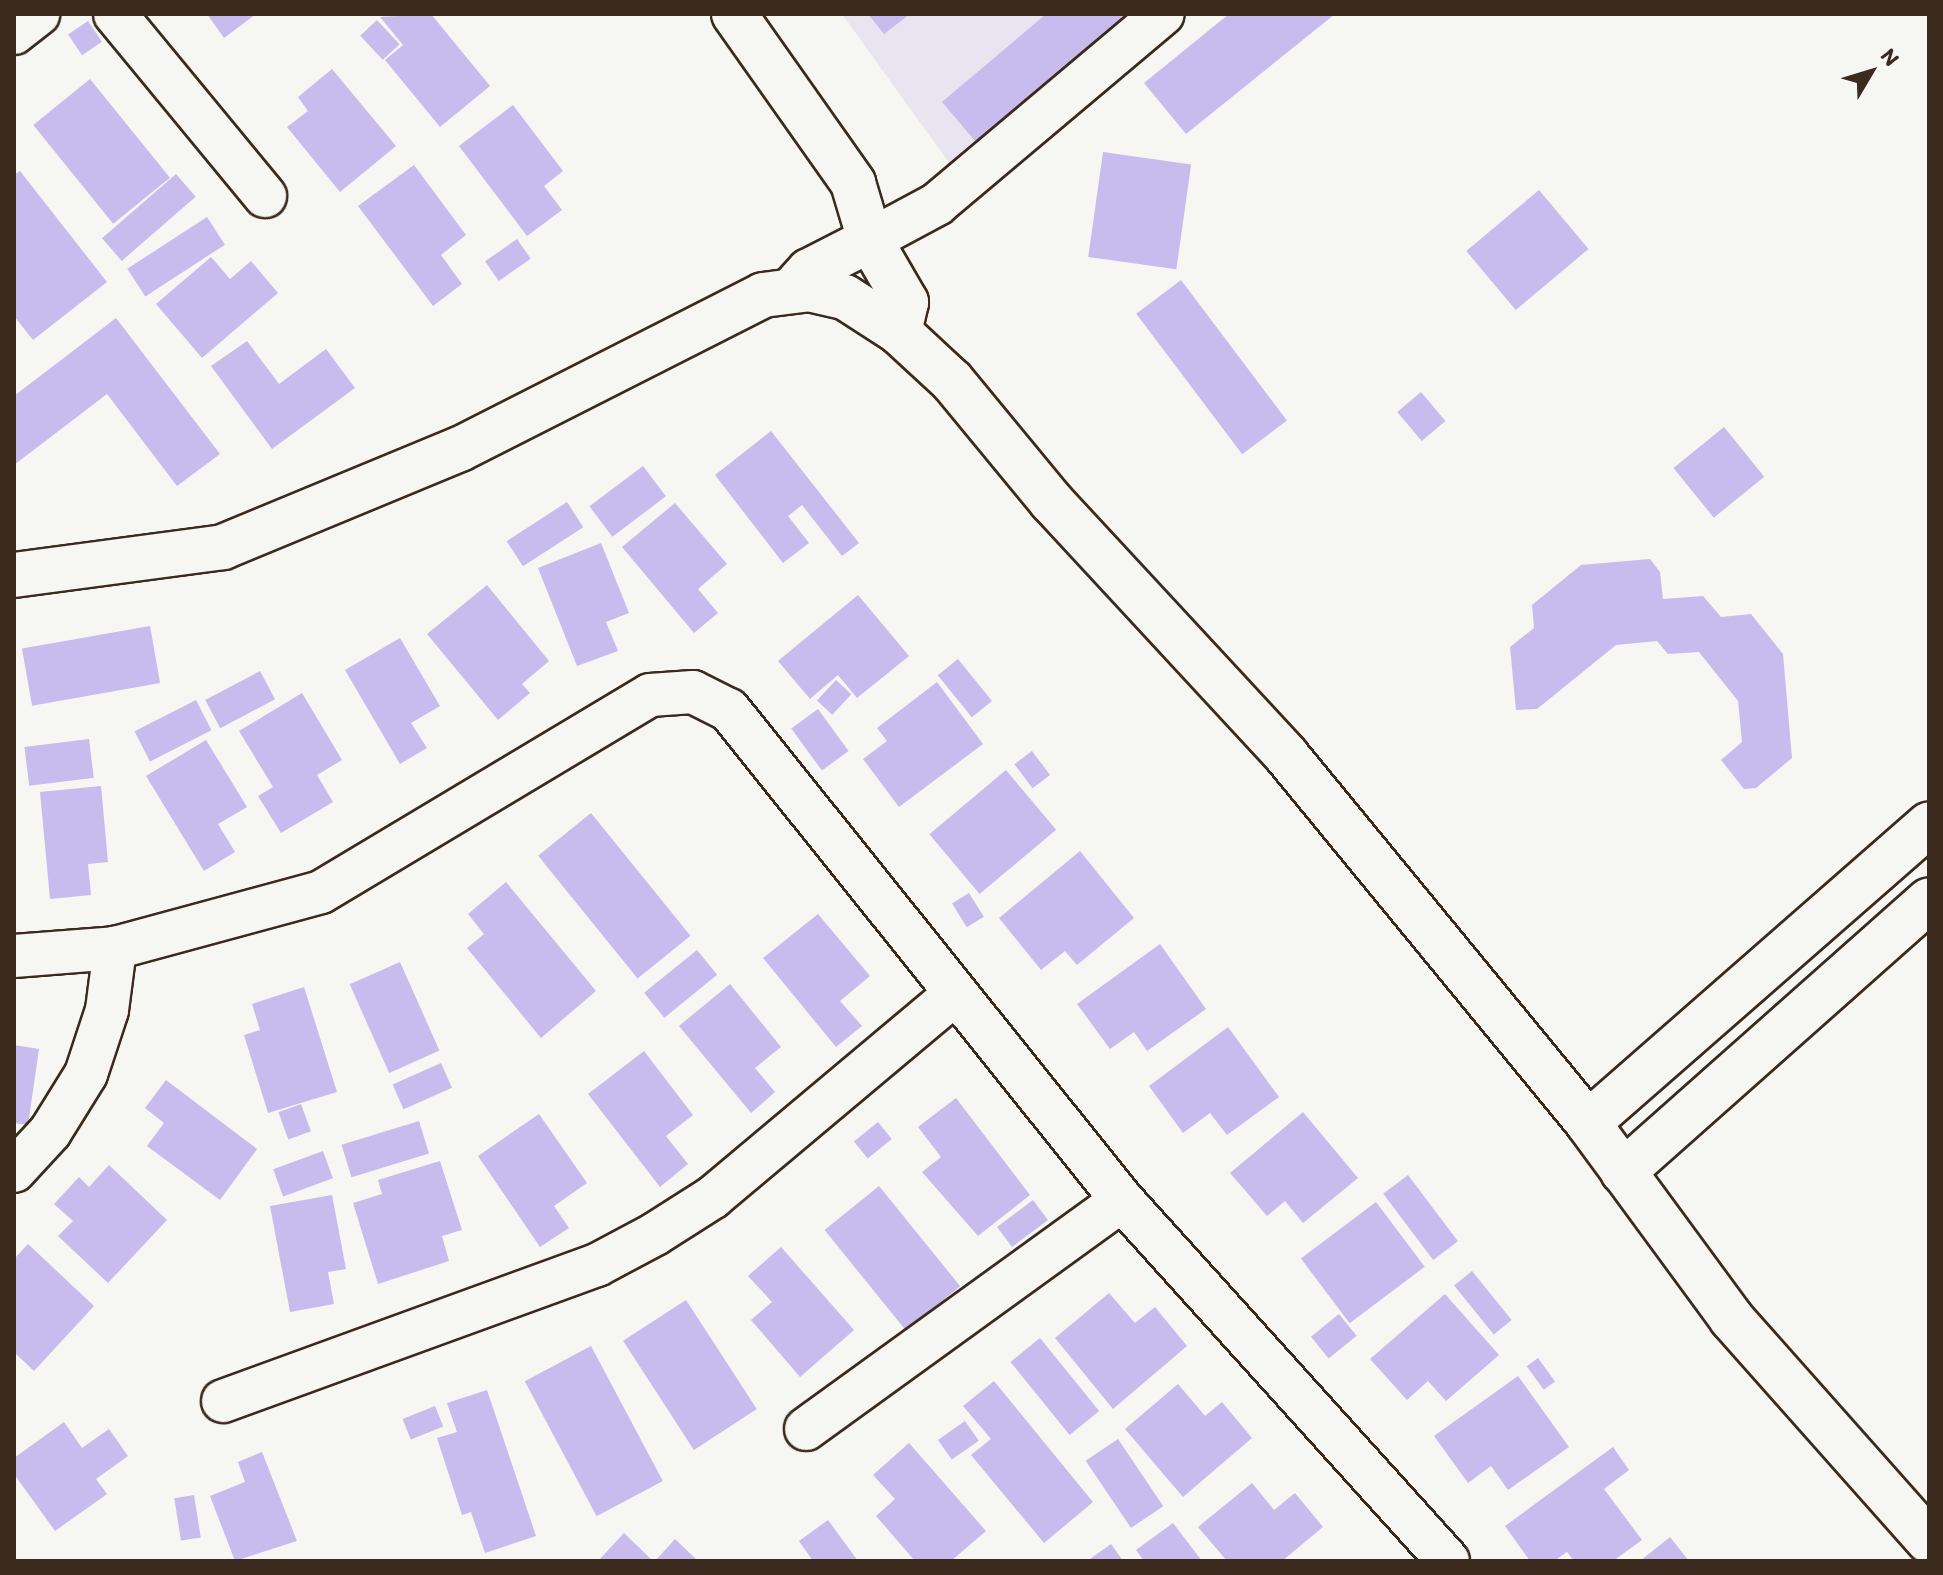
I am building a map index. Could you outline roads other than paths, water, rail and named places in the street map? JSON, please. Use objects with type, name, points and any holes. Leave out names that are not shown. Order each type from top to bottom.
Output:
[{"type":"street","points":[[14,33],[38,14]]},
{"type":"street","points":[[115,14],[265,196]]},
{"type":"street","points":[[734,14],[853,183],[870,240],[906,302],[899,332]]},
{"type":"street","points":[[791,291],[809,271],[937,204],[1163,14]]},
{"type":"street","points":[[14,575],[223,547],[460,449],[763,295],[791,291],[845,297],[899,332],[952,381],[1051,501],[1286,755],[1588,1123],[1731,1318],[1927,1534]]},
{"type":"street","points":[[14,956],[115,948],[321,892],[650,695],[693,692],[729,710],[1122,1200],[1448,1561]]},
{"type":"street","points":[[1588,1123],[1929,825]]},
{"type":"street","points":[[1623,1172],[1929,900]]},
{"type":"street","points":[[14,1171],[50,1132],[86,1074],[107,1010],[115,948]]},
{"type":"street","points":[[223,1401],[597,1265],[655,1234],[713,1197],[956,993]]},
{"type":"street","points":[[806,1429],[1122,1200]]}]
